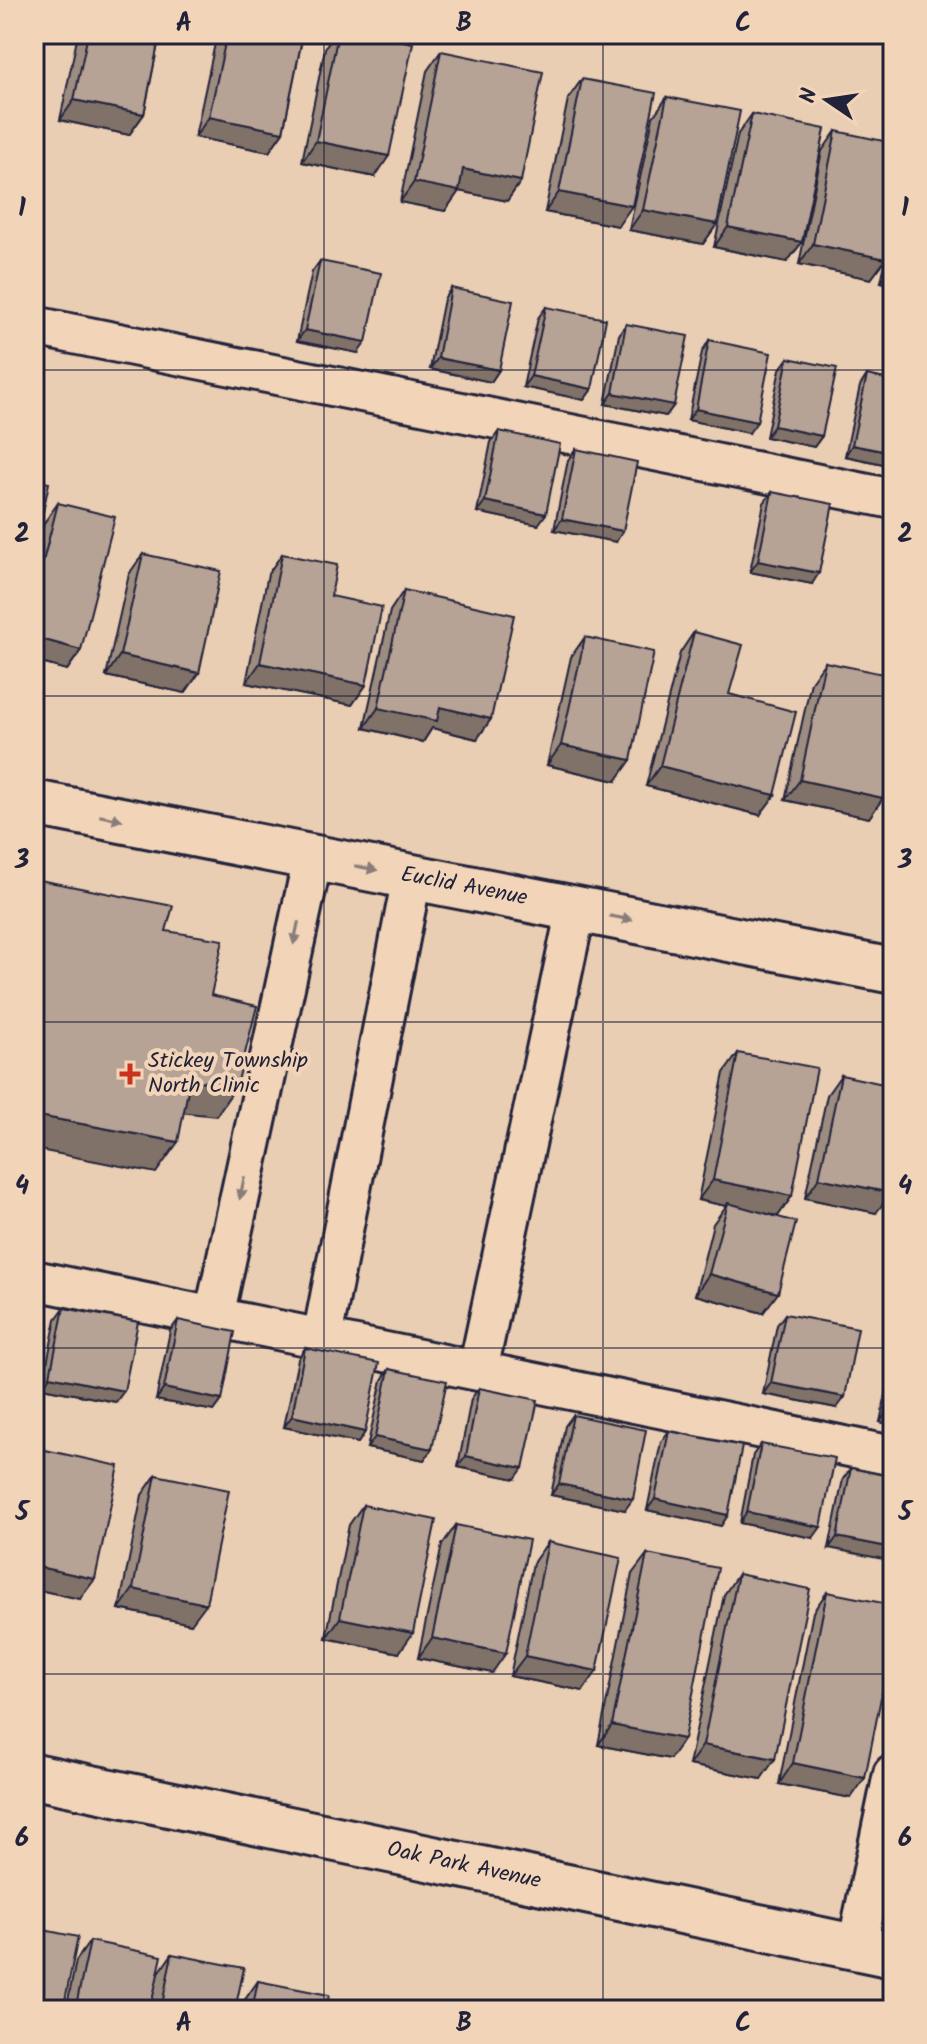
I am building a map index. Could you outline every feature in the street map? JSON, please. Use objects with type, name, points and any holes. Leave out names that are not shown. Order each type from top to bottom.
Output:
[{"type":"street","name":"Euclid Avenue","points":[[34,803],[893,971]]},
{"type":"street","name":"Oak Park Avenue","points":[[34,1776],[875,1951]]},
{"type":"lane","points":[[34,326],[893,499]]},
{"type":"lane","points":[[214,1317],[313,857]]},
{"type":"lane","points":[[322,1338],[412,877]]},
{"type":"lane","points":[[478,1370],[576,909]]},
{"type":"lane","points":[[34,1280],[893,1456]]},
{"type":"lane","points":[[875,1951],[893,1774]]},
{"type":"building","points":[[88,34],[160,34],[144,114],[74,100]]},
{"type":"building","points":[[227,34],[303,34],[283,132],[209,117]]},
{"type":"building","points":[[338,34],[368,34],[413,43],[389,156],[316,141]]},
{"type":"building","points":[[441,51],[543,72],[521,181],[463,169],[459,191],[414,182]]},
{"type":"building","points":[[582,79],[656,93],[632,206],[559,192]]},
{"type":"building","points":[[667,97],[740,111],[717,224],[643,210]]},
{"type":"building","points":[[752,114],[825,129],[802,242],[728,227]]},
{"type":"building","points":[[836,131],[893,143],[893,222],[886,259],[813,244]]},
{"type":"building","points":[[320,261],[381,273],[366,342],[305,330]]},
{"type":"building","points":[[451,288],[513,301],[499,370],[438,358]]},
{"type":"building","points":[[546,307],[606,319],[592,389],[531,376]]},
{"type":"building","points":[[626,324],[688,336],[674,405],[613,393]]},
{"type":"building","points":[[709,340],[771,353],[757,422],[696,409]]},
{"type":"building","points":[[788,358],[837,368],[822,436],[774,426]]},
{"type":"building","points":[[867,375],[893,381],[893,453],[852,445]]},
{"type":"building","points":[[499,431],[560,444],[546,514],[485,501]]},
{"type":"building","points":[[576,449],[637,462],[623,531],[562,519]]},
{"type":"building","points":[[34,480],[49,483],[34,556]]},
{"type":"building","points":[[772,492],[833,504],[819,573],[758,561]]},
{"type":"building","points":[[58,503],[115,517],[81,650],[34,637],[34,597]]},
{"type":"building","points":[[143,554],[221,571],[199,673],[120,655]]},
{"type":"building","points":[[282,554],[337,565],[331,596],[382,607],[366,685],[260,663]]},
{"type":"building","points":[[404,590],[514,615],[491,719],[440,707],[437,721],[378,708]]},
{"type":"building","points":[[694,632],[743,645],[729,694],[796,712],[775,795],[660,766]]},
{"type":"building","points":[[585,637],[654,652],[631,760],[561,745]]},
{"type":"building","points":[[825,662],[893,676],[893,752],[883,798],[800,780]]},
{"type":"building","name":"Stickey Township North Clinic","points":[[34,879],[173,906],[166,931],[223,940],[211,995],[257,1006],[237,1085],[190,1080],[178,1142],[34,1115]]},
{"type":"building","points":[[738,1053],[817,1068],[792,1196],[713,1180]]},
{"type":"building","points":[[841,1075],[893,1086],[891,1193],[819,1178]]},
{"type":"building","points":[[728,1203],[796,1222],[778,1293],[709,1274]]},
{"type":"building","points":[[64,1308],[138,1322],[124,1391],[50,1376]]},
{"type":"building","points":[[785,1314],[858,1328],[845,1397],[771,1383]]},
{"type":"building","points":[[178,1320],[235,1332],[222,1400],[164,1388]]},
{"type":"building","points":[[305,1348],[379,1363],[365,1432],[292,1416]]},
{"type":"building","points":[[389,1369],[447,1381],[432,1449],[375,1437]]},
{"type":"building","points":[[893,1385],[893,1412],[887,1411]]},
{"type":"building","points":[[479,1388],[538,1400],[523,1468],[466,1456]]},
{"type":"building","points":[[573,1415],[646,1430],[633,1499],[559,1484]]},
{"type":"building","points":[[669,1431],[742,1446],[728,1515],[655,1499]]},
{"type":"building","points":[[761,1444],[835,1458],[821,1527],[747,1512]]},
{"type":"building","points":[[45,1450],[119,1466],[95,1579],[34,1566],[34,1505]]},
{"type":"building","points":[[851,1468],[893,1477],[893,1548],[837,1537]]},
{"type":"building","points":[[156,1475],[229,1490],[206,1604],[133,1589]]},
{"type":"building","points":[[363,1505],[436,1520],[413,1633],[340,1618]]},
{"type":"building","points":[[456,1525],[529,1540],[506,1653],[432,1638]]},
{"type":"building","points":[[548,1542],[621,1558],[597,1671],[525,1656]]},
{"type":"building","points":[[647,1554],[718,1568],[684,1739],[612,1725]]},
{"type":"building","points":[[738,1574],[810,1589],[775,1759],[703,1745]]},
{"type":"building","points":[[827,1592],[893,1605],[893,1637],[865,1778],[793,1763]]},
{"type":"building","points":[[34,1928],[78,1937],[63,2010],[34,2010]]},
{"type":"building","points":[[90,1941],[162,1956],[150,2010],[75,2010]]},
{"type":"building","points":[[172,1954],[244,1968],[235,2010],[161,2010]]},
{"type":"building","points":[[258,1981],[329,1995],[326,2010],[252,2010]]},
{"type":"building","points":[[341,2000],[394,2010],[339,2010]]},
{"type":"place","name":"Stickey Township North Clinic","points":[[130,1074]]}]
